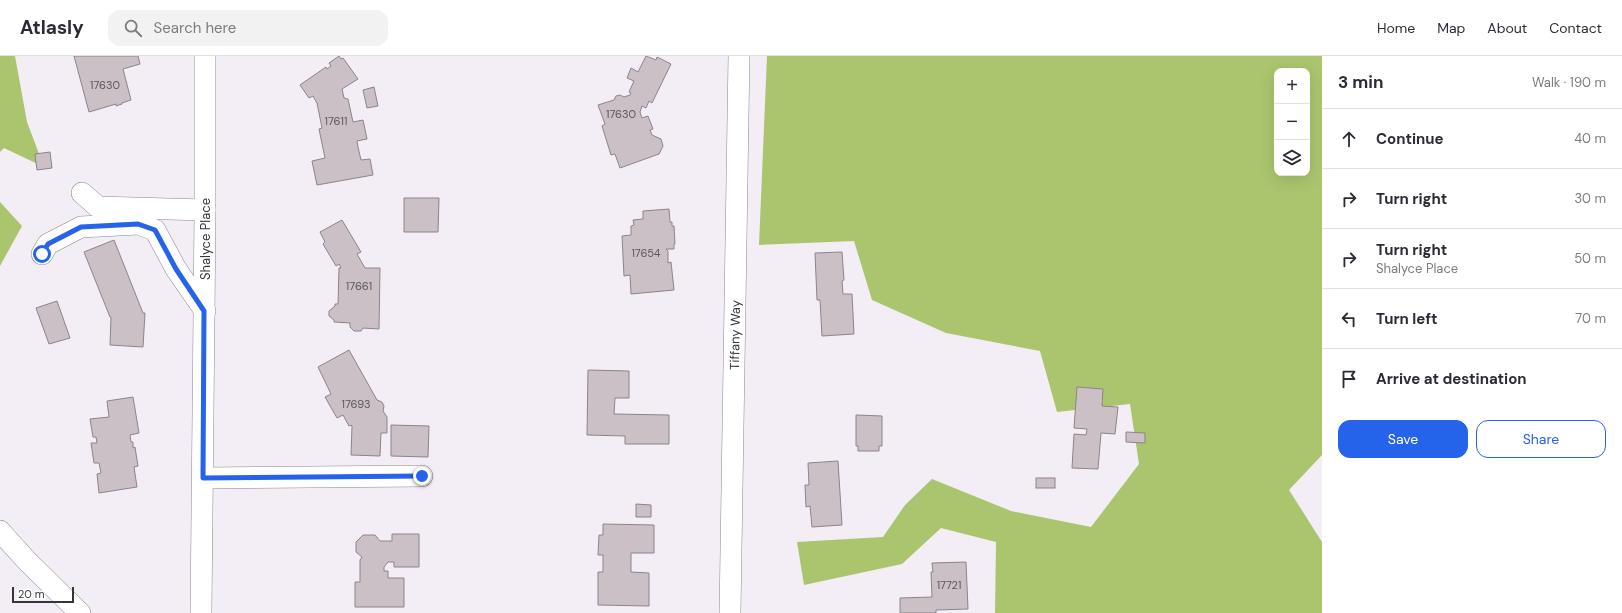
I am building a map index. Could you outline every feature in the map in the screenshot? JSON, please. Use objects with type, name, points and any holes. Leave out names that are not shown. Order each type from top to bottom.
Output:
[{"type":"street","name":"Shalyce Place","points":[[201,613],[206,210],[205,56]]},
{"type":"street","name":"Tiffany Way","points":[[730,613],[739,56]]},
{"type":"street","points":[[82,193],[98,207],[206,210]]},
{"type":"street","points":[[42,254],[48,244],[81,227],[138,224],[155,230],[176,269],[204,311]]},
{"type":"street","points":[[203,478],[422,476]]},
{"type":"street","points":[[0,531],[27,561],[80,613]]},
{"type":"green space","points":[[0,56],[15,56],[27,122],[44,167],[4,148],[0,152]]},
{"type":"green space","points":[[767,56],[1322,56],[1322,455],[1289,490],[1322,542],[1322,613],[995,613],[996,542],[941,528],[902,564],[804,585],[797,542],[883,537],[905,505],[932,479],[1011,511],[1091,527],[1139,464],[1130,404],[1057,412],[1040,351],[946,333],[872,300],[854,241],[759,245]]},
{"type":"green space","points":[[0,202],[22,226],[0,266]]},
{"type":"building","points":[[74,56],[138,56],[140,64],[123,69],[131,100],[116,106],[116,104],[89,112]]},
{"type":"building","points":[[339,56],[341,59],[343,58],[358,79],[342,89],[344,98],[348,99],[353,122],[363,120],[367,139],[357,141],[358,147],[361,160],[370,159],[373,175],[317,185],[312,161],[325,158],[319,129],[322,128],[317,103],[313,96],[309,98],[300,85],[326,67],[327,69],[331,66],[329,63]]},
{"type":"building","points":[[646,56],[656,60],[657,57],[671,64],[652,103],[649,101],[646,108],[642,106],[640,112],[642,118],[648,116],[653,129],[650,130],[652,135],[661,139],[663,146],[659,154],[620,168],[615,154],[611,155],[602,126],[605,124],[598,105],[614,100],[616,96],[620,95],[624,97],[630,95],[631,93],[629,92],[634,81],[627,78],[631,68],[638,72]]},
{"type":"building","points":[[374,87],[378,106],[367,108],[363,90]]},
{"type":"building","points":[[50,152],[52,168],[37,170],[35,154]]},
{"type":"building","points":[[404,198],[439,198],[438,232],[404,232]]},
{"type":"building","points":[[669,209],[670,222],[672,222],[672,226],[674,226],[675,244],[674,249],[666,249],[668,251],[668,263],[671,262],[674,290],[631,294],[630,275],[624,276],[622,236],[631,235],[631,226],[634,225],[633,220],[643,219],[643,211]]},
{"type":"building","points":[[342,220],[361,252],[357,254],[365,268],[380,268],[379,329],[363,328],[361,331],[354,331],[350,327],[350,323],[334,322],[334,320],[329,316],[329,311],[335,306],[335,304],[338,304],[339,268],[341,268],[339,264],[336,266],[323,244],[325,242],[320,232]]},
{"type":"building","points":[[114,240],[143,313],[145,313],[143,347],[110,345],[111,317],[84,252]]},
{"type":"building","points":[[842,252],[844,280],[842,281],[843,294],[852,294],[854,334],[822,336],[820,300],[817,300],[815,253]]},
{"type":"building","points":[[57,301],[70,338],[49,344],[36,308]]},
{"type":"building","points":[[349,350],[377,400],[382,402],[384,406],[383,411],[387,417],[387,433],[381,433],[380,456],[351,455],[352,426],[349,426],[343,415],[337,418],[325,397],[331,394],[318,367]]},
{"type":"building","points":[[588,370],[629,371],[629,398],[615,398],[614,414],[669,415],[669,444],[625,444],[625,436],[587,435]]},
{"type":"building","points":[[1077,387],[1103,389],[1102,406],[1118,407],[1115,434],[1101,433],[1098,469],[1072,468],[1074,434],[1086,435],[1087,429],[1074,428]]},
{"type":"building","points":[[133,397],[139,433],[130,435],[131,442],[133,442],[133,448],[135,447],[138,466],[134,467],[137,487],[99,493],[97,474],[101,473],[99,463],[94,463],[91,443],[97,443],[96,437],[93,437],[90,419],[109,417],[107,401]]},
{"type":"building","points":[[856,415],[882,416],[882,446],[879,446],[879,451],[858,451],[858,446],[856,446]]},
{"type":"building","points":[[391,425],[429,426],[428,457],[391,456]]},
{"type":"building","points":[[1126,432],[1145,433],[1145,443],[1126,442]]},
{"type":"building","points":[[838,461],[842,525],[812,527],[810,506],[806,507],[805,485],[809,485],[808,463]]},
{"type":"building","points":[[1036,478],[1055,478],[1055,488],[1036,488]]},
{"type":"building","points":[[636,504],[651,505],[651,517],[636,517]]},
{"type":"building","points":[[603,524],[654,525],[654,553],[631,553],[631,572],[649,573],[649,606],[598,605],[598,572],[603,572],[603,555],[598,555],[599,535],[603,535]]},
{"type":"building","points":[[392,534],[419,534],[419,567],[394,567],[394,562],[388,562],[384,567],[384,571],[388,571],[388,578],[404,578],[404,607],[355,607],[355,582],[360,582],[360,560],[362,557],[356,552],[356,542],[363,535],[375,535],[380,541],[392,541]]},
{"type":"building","points":[[966,562],[968,609],[936,610],[936,613],[900,613],[900,598],[932,597],[932,563]]},
{"type":"route","points":[[42,254],[48,244],[81,227],[138,224],[155,230],[176,269],[204,311],[203,478],[422,476]]}]
